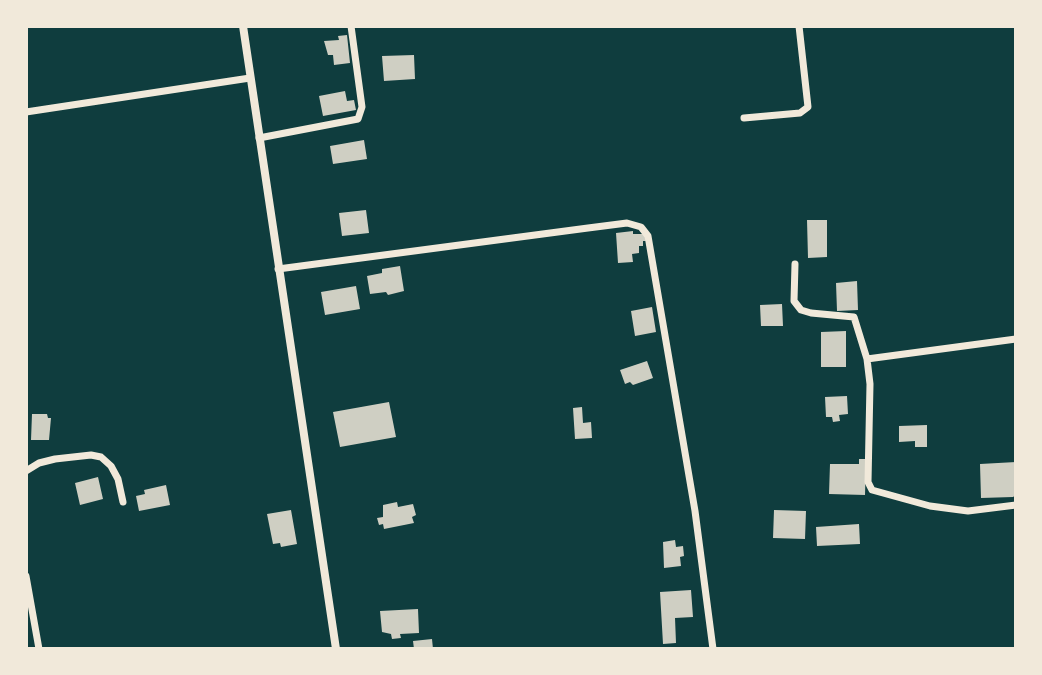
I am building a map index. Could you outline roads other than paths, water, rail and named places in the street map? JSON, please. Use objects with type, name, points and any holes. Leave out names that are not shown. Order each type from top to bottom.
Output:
[{"type":"street","points":[[243,26],[336,649]]},
{"type":"street","points":[[259,138],[358,119],[362,107],[351,26]]},
{"type":"street","points":[[744,118],[800,113],[808,107],[799,26]]},
{"type":"street","points":[[26,112],[250,78]]},
{"type":"street","points":[[278,269],[627,223],[646,231],[695,511],[713,649]]},
{"type":"street","points":[[795,264],[794,301],[801,310],[854,317],[867,359],[870,384],[868,482],[872,490],[930,506],[968,511],[1016,505]]},
{"type":"street","points":[[867,359],[1016,339]]},
{"type":"street","points":[[26,471],[39,463],[55,459],[91,455],[101,457],[111,466],[118,479],[123,502]]},
{"type":"street","points":[[26,576],[39,649]]}]
